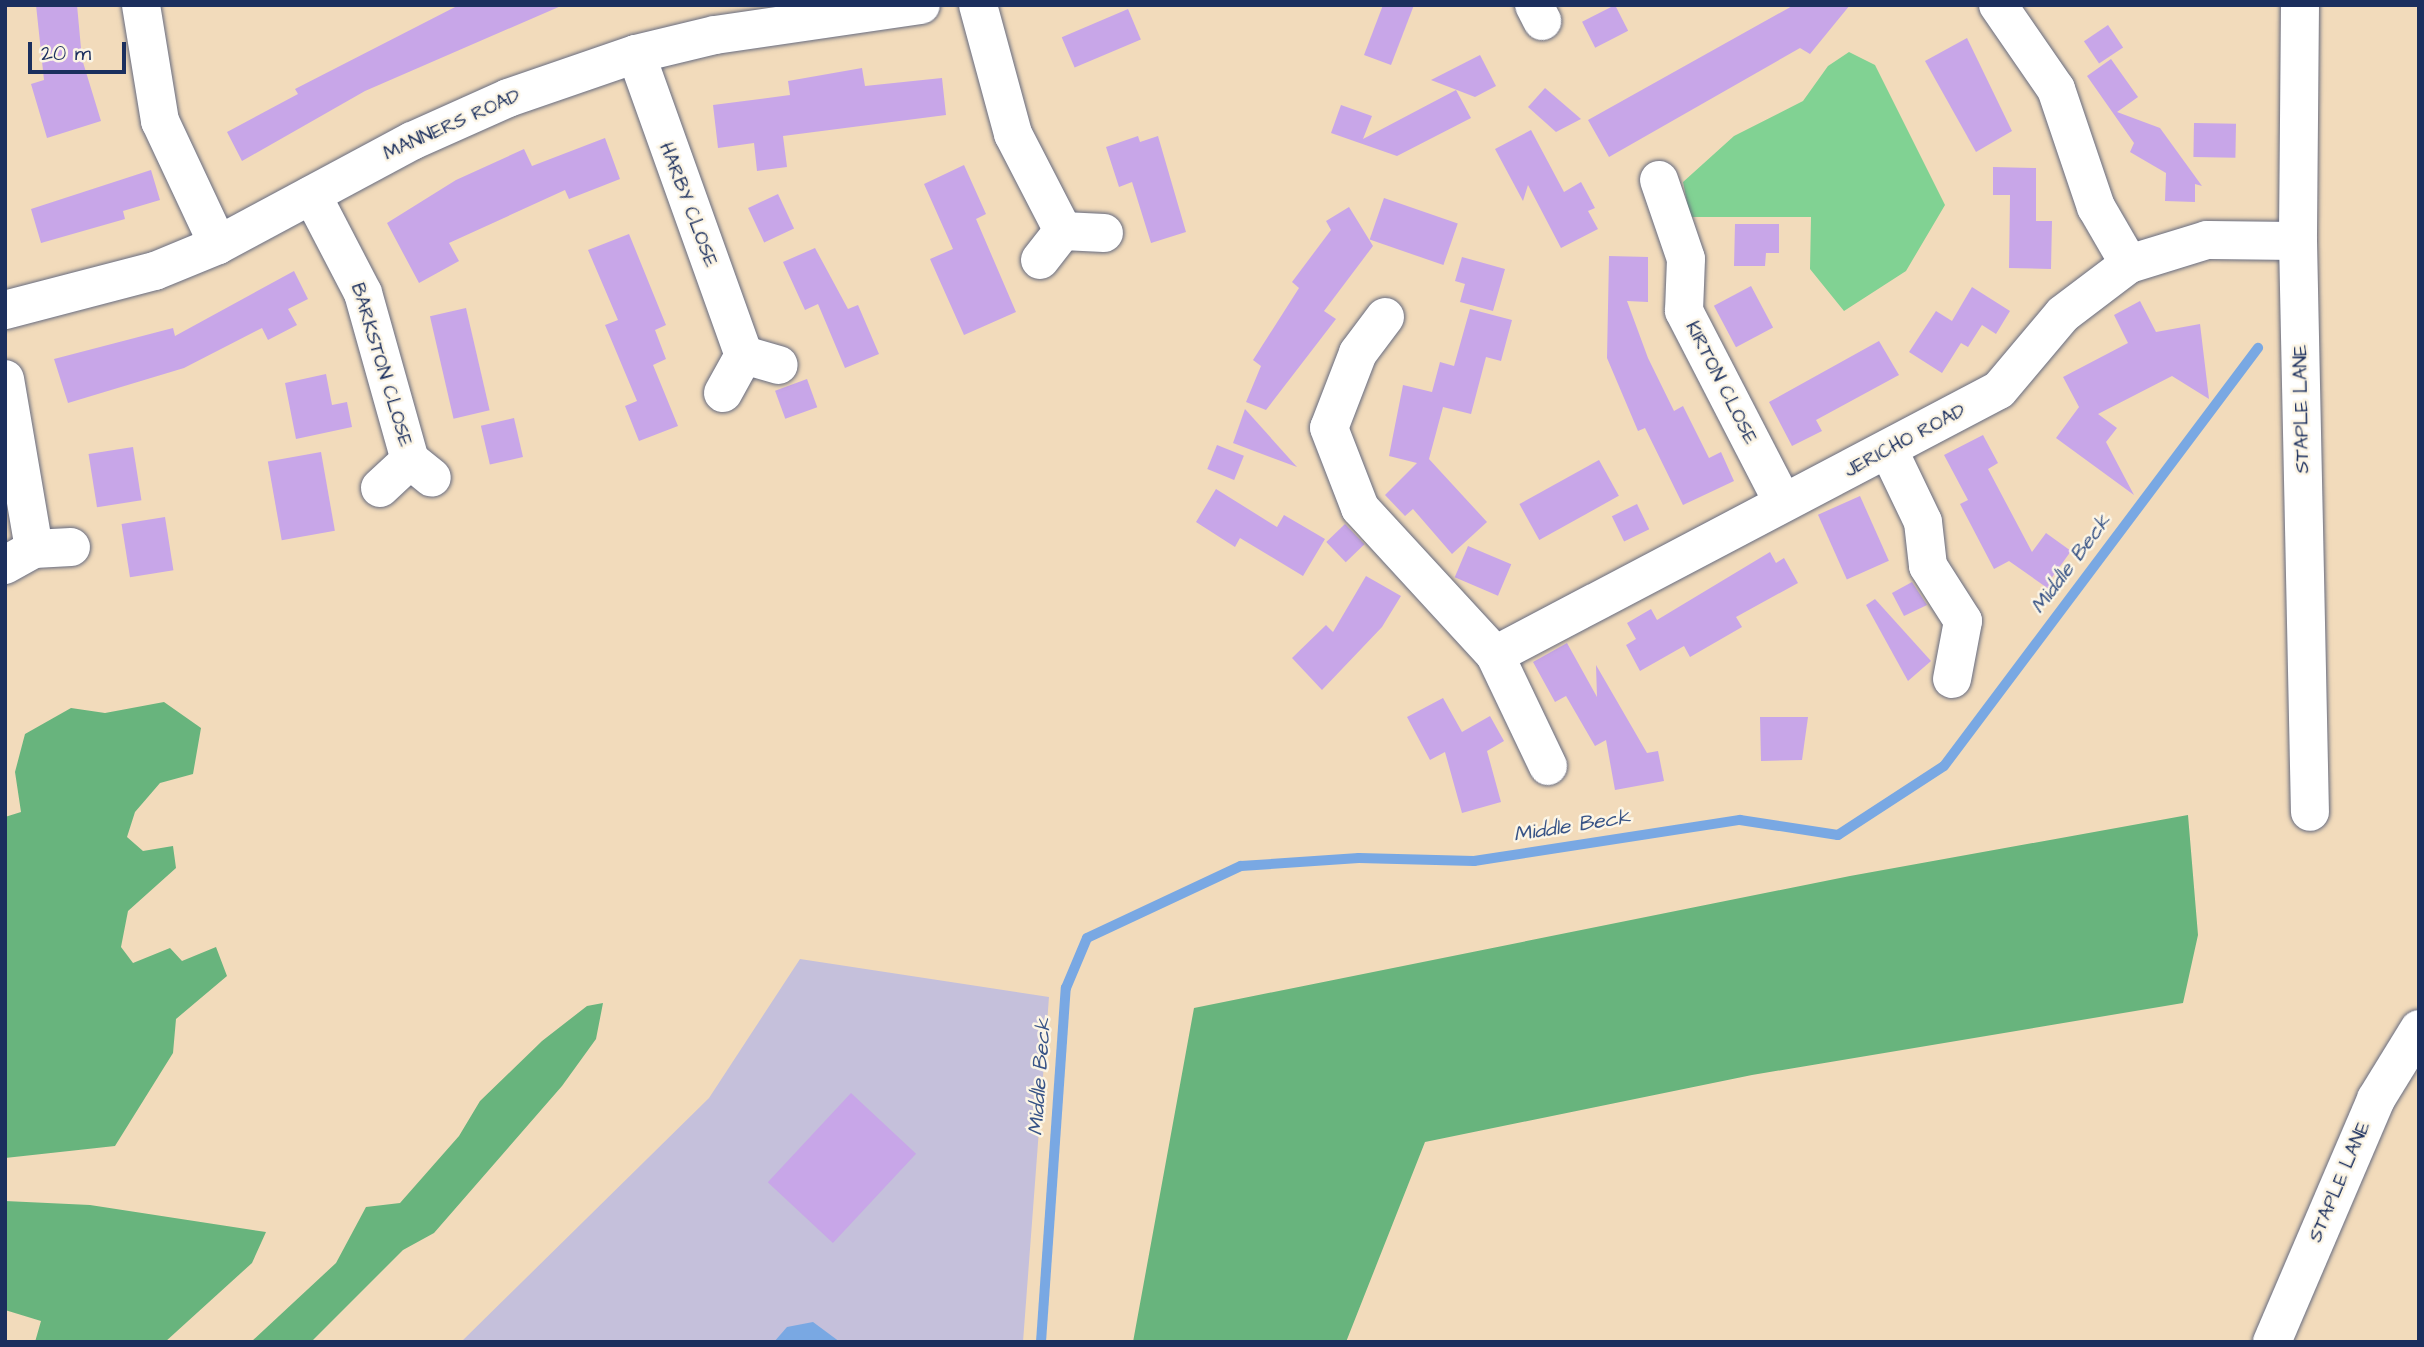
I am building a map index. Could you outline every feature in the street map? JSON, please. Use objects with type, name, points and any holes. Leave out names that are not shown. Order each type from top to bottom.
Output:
[{"type":"street","points":[[141,5],[160,121],[218,245]]},
{"type":"street","name":"MANNERS ROAD","points":[[5,310],[97,289],[218,245],[508,98],[636,54],[860,9],[921,5]]},
{"type":"street","points":[[978,5],[1013,134],[1063,231]]},
{"type":"street","points":[[1998,5],[2056,89],[2096,207],[2129,264]]},
{"type":"street","name":"STAPLE LANE","points":[[2300,5],[2298,241],[2310,812]]},
{"type":"street","name":"HARBY CLOSE","points":[[636,54],[761,360],[723,393]]},
{"type":"street","name":"KIRTON CLOSE","points":[[1659,180],[1686,259],[1684,311],[1782,501]]},
{"type":"street","name":"BARKSTON CLOSE","points":[[312,195],[363,293],[421,469],[380,488]]},
{"type":"street","points":[[1063,231],[1104,233]]},
{"type":"street","points":[[1040,260],[1063,231]]},
{"type":"street","name":"JERICHO ROAD","points":[[1495,655],[1782,501],[1890,453],[1999,390],[2063,314],[2129,264],[2207,240],[2298,241]]},
{"type":"street","points":[[1385,317],[1358,353],[1329,428],[1360,508],[1495,655],[1548,766]]},
{"type":"street","points":[[5,379],[37,554]]},
{"type":"street","points":[[1890,453],[1923,522],[1928,566],[1963,621],[1952,679]]},
{"type":"street","name":"STAPLE LANE","points":[[2272,1342],[2376,1099],[2419,1029]]},
{"type":"shaded area","points":[[800,959],[1049,997],[1023,1342],[461,1342],[709,1098]]},
{"type":"green space","points":[[1849,52],[1875,65],[1945,205],[1906,271],[1844,311],[1810,269],[1811,217],[1690,217],[1683,182],[1734,136],[1803,101],[1828,66]]},
{"type":"green space","points":[[164,702],[201,728],[193,774],[160,783],[135,812],[127,837],[143,851],[173,846],[176,868],[128,911],[121,947],[133,963],[170,948],[182,961],[216,947],[227,976],[176,1019],[173,1053],[115,1146],[5,1158],[5,817],[21,812],[15,772],[25,734],[71,708],[105,713]]},
{"type":"green space","points":[[2188,815],[2198,935],[2183,1003],[1752,1075],[1425,1142],[1346,1342],[1133,1342],[1194,1008],[1850,876]]},
{"type":"green space","points":[[603,1003],[596,1039],[562,1086],[434,1233],[403,1250],[311,1342],[251,1342],[336,1263],[366,1207],[400,1203],[459,1136],[480,1101],[542,1041],[587,1006]]},
{"type":"green space","points":[[5,1201],[90,1205],[266,1232],[252,1263],[165,1342],[35,1342],[41,1321],[5,1310]]},
{"type":"water","points":[[813,1322],[840,1342],[774,1342],[787,1327]]},
{"type":"building","points":[[36,5],[77,5],[82,59],[101,121],[47,138],[31,84],[44,80]]},
{"type":"building","points":[[459,5],[561,6],[365,91],[242,161],[227,132],[298,94],[295,89]]},
{"type":"building","points":[[1383,5],[1414,5],[1391,65],[1364,55]]},
{"type":"building","points":[[1615,5],[1628,31],[1595,48],[1582,22]]},
{"type":"building","points":[[1794,5],[1850,5],[1810,54],[1800,48],[1609,157],[1588,120]]},
{"type":"building","points":[[1128,9],[1141,39],[1075,68],[1062,37]]},
{"type":"building","points":[[2108,25],[2123,47],[2099,64],[2084,41]]},
{"type":"building","points":[[1967,38],[2012,131],[1976,152],[1925,61]]},
{"type":"building","points":[[1480,55],[1496,86],[1475,97],[1431,80]]},
{"type":"building","points":[[2111,59],[2138,97],[2117,112],[2160,128],[2202,186],[2195,184],[2195,202],[2165,201],[2166,173],[2130,152],[2134,143],[2087,76]]},
{"type":"building","points":[[862,68],[865,86],[942,78],[946,115],[783,136],[787,167],[757,171],[754,143],[718,148],[713,105],[790,95],[788,81]]},
{"type":"building","points":[[1545,88],[1581,119],[1556,132],[1528,107]]},
{"type":"building","points":[[1456,90],[1471,118],[1397,156],[1331,133],[1341,105],[1372,116],[1363,139]]},
{"type":"building","points":[[2194,123],[2236,124],[2235,158],[2193,157]]},
{"type":"building","points":[[1531,130],[1564,192],[1581,182],[1595,208],[1588,211],[1598,229],[1561,248],[1528,185],[1523,201],[1495,149]]},
{"type":"building","points":[[1138,136],[1140,142],[1158,136],[1186,232],[1151,243],[1132,182],[1119,187],[1106,147]]},
{"type":"building","points":[[605,138],[620,179],[569,199],[565,190],[449,243],[459,261],[419,283],[387,223],[456,180],[524,149],[532,166]]},
{"type":"building","points":[[964,165],[986,214],[976,219],[1016,312],[964,335],[930,259],[953,249],[924,184]]},
{"type":"building","points":[[1993,167],[2036,168],[2036,221],[2052,221],[2051,269],[2009,268],[2010,195],[1993,195]]},
{"type":"building","points":[[151,170],[160,200],[123,211],[125,219],[41,243],[31,209]]},
{"type":"building","points":[[778,194],[794,228],[764,242],[748,208]]},
{"type":"building","points":[[1384,198],[1458,223],[1443,265],[1370,240]]},
{"type":"building","points":[[1349,207],[1373,246],[1324,311],[1336,319],[1266,410],[1246,402],[1261,366],[1253,360],[1299,288],[1292,282],[1331,230],[1326,221]]},
{"type":"building","points":[[1735,224],[1779,224],[1779,253],[1766,253],[1765,266],[1734,266]]},
{"type":"building","points":[[629,234],[666,325],[655,330],[666,359],[653,365],[678,426],[639,441],[625,406],[637,401],[605,325],[618,320],[588,250]]},
{"type":"building","points":[[815,248],[848,309],[858,305],[879,354],[845,368],[818,304],[805,310],[783,262]]},
{"type":"building","points":[[1609,256],[1648,257],[1648,302],[1627,301],[1648,358],[1674,411],[1683,406],[1709,458],[1721,452],[1734,481],[1683,505],[1645,428],[1638,431],[1607,358]]},
{"type":"building","points":[[1462,257],[1505,269],[1493,311],[1460,302],[1465,284],[1455,281]]},
{"type":"building","points":[[294,271],[308,299],[288,309],[297,325],[268,340],[262,328],[184,368],[68,403],[54,359],[173,328],[175,336]]},
{"type":"building","points":[[1751,286],[1773,327],[1736,347],[1714,306]]},
{"type":"building","points":[[1972,287],[2010,311],[1996,334],[1982,325],[1968,347],[1961,343],[1942,373],[1909,352],[1936,311],[1952,321]]},
{"type":"building","points":[[2140,301],[2156,332],[2200,324],[2209,399],[2172,376],[2098,414],[2117,428],[2106,442],[2134,495],[2056,438],[2079,407],[2063,377],[2128,343],[2114,315]]},
{"type":"building","points":[[466,308],[490,410],[454,419],[430,316]]},
{"type":"building","points":[[1470,309],[1512,320],[1501,361],[1486,357],[1471,414],[1443,407],[1429,459],[1487,522],[1452,554],[1413,509],[1405,516],[1385,495],[1417,463],[1389,456],[1403,385],[1432,392],[1440,362],[1454,366]]},
{"type":"building","points":[[1879,341],[1899,375],[1816,420],[1822,431],[1792,446],[1769,402]]},
{"type":"building","points":[[326,374],[332,405],[347,402],[352,427],[296,439],[285,383]]},
{"type":"building","points":[[807,379],[817,407],[785,419],[775,391]]},
{"type":"building","points":[[1245,409],[1297,467],[1233,443]]},
{"type":"building","points":[[514,418],[523,457],[490,465],[481,426]]},
{"type":"building","points":[[1983,435],[1998,463],[1988,469],[2032,552],[2046,533],[2071,551],[2048,583],[2053,592],[2009,561],[1994,569],[1960,504],[1968,500],[1944,455]]},
{"type":"building","points":[[1217,445],[1244,456],[1234,480],[1207,469]]},
{"type":"building","points":[[133,447],[141,500],[97,507],[89,454]]},
{"type":"building","points":[[321,452],[335,531],[282,540],[268,461]]},
{"type":"building","points":[[1599,460],[1619,496],[1539,540],[1519,504]]},
{"type":"building","points":[[1216,489],[1277,527],[1284,515],[1325,539],[1303,576],[1240,538],[1235,547],[1196,522]]},
{"type":"building","points":[[1860,496],[1889,561],[1847,580],[1818,515]]},
{"type":"building","points":[[1637,504],[1649,529],[1624,541],[1612,516]]},
{"type":"building","points":[[165,517],[173,570],[130,577],[122,524]]},
{"type":"building","points":[[1345,524],[1364,544],[1346,562],[1326,542]]},
{"type":"building","points":[[1468,546],[1511,564],[1498,596],[1455,577]]},
{"type":"building","points":[[1770,552],[1776,563],[1784,558],[1798,583],[1736,617],[1742,627],[1690,657],[1684,646],[1640,671],[1626,645],[1636,639],[1627,623],[1651,609],[1657,620]]},
{"type":"building","points":[[1366,576],[1401,596],[1382,627],[1322,690],[1292,658],[1326,625],[1333,632]]},
{"type":"building","points":[[1912,582],[1927,605],[1904,616],[1892,593]]},
{"type":"building","points":[[1875,599],[1931,661],[1908,681],[1866,605]]},
{"type":"building","points":[[1567,643],[1597,697],[1596,665],[1647,753],[1658,751],[1664,781],[1615,790],[1606,740],[1595,746],[1566,696],[1555,702],[1533,662]]},
{"type":"building","points":[[1443,698],[1462,732],[1490,716],[1504,741],[1487,751],[1501,802],[1462,813],[1445,752],[1430,760],[1407,717]]},
{"type":"building","points":[[1760,717],[1808,717],[1802,760],[1761,761]]},
{"type":"building","points":[[851,1093],[916,1154],[833,1243],[768,1182]]},
{"type":"waterway","name":"Middle Beck","points":[[1041,1342],[1066,988],[1087,938],[1241,866],[1359,858],[1474,861],[1740,820],[1838,835],[1944,766],[2258,348]]}]
